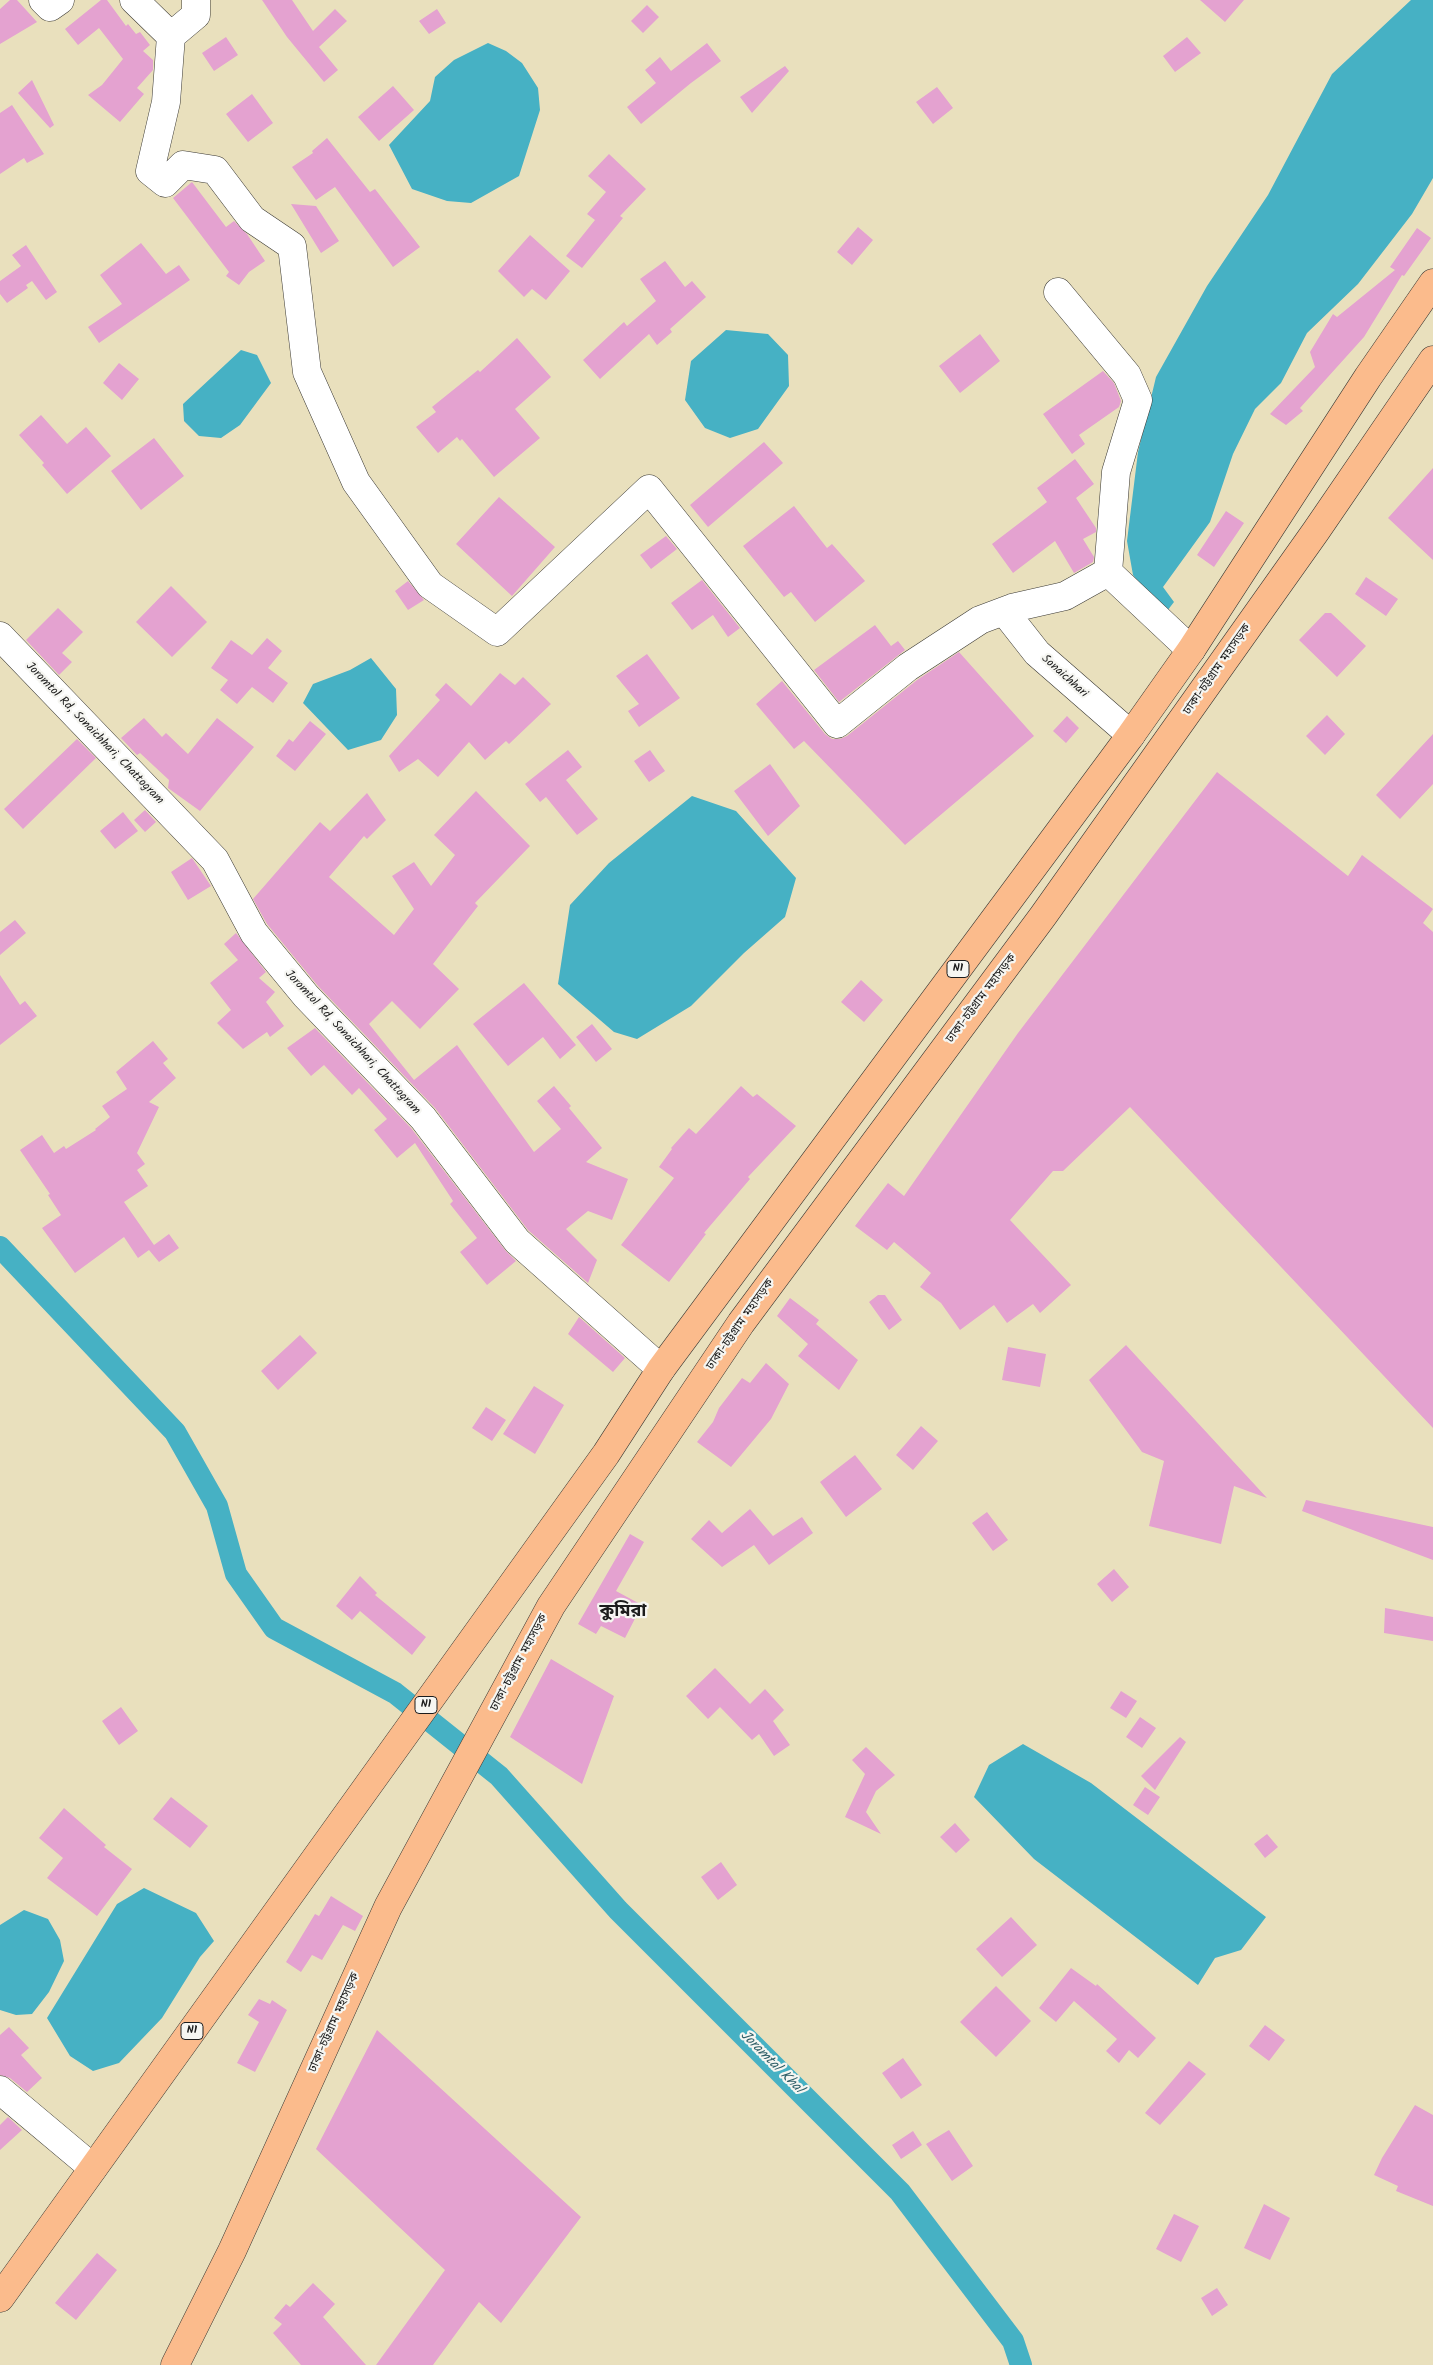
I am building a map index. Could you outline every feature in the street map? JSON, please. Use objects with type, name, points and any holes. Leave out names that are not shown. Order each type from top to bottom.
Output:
[{"type":"highway","name":"N1","points":[[0,2298],[606,1454],[661,1369],[1131,736],[1191,650],[1368,377],[1433,283]]},
{"type":"highway","name":"ঢাকা-চট্টগ্রাম মহাসড়ক","points":[[175,2365],[232,2251],[388,1908],[551,1606],[741,1323],[1049,908],[1316,531],[1433,360]]},
{"type":"street","points":[[42,0],[50,7],[60,0]]},
{"type":"street","points":[[134,0],[171,36]]},
{"type":"street","points":[[196,0],[196,15],[171,36],[166,102],[150,172],[165,183],[183,165],[215,170],[252,219],[292,246],[307,372],[356,482],[430,585],[497,632],[649,490],[838,724],[908,667],[980,620],[1004,611],[1065,596],[1108,572]]},
{"type":"street","points":[[1058,292],[1127,375],[1138,400],[1116,472],[1108,572]]},
{"type":"street","points":[[1108,572],[1191,650]]},
{"type":"street","name":"Sonaichhari","points":[[1004,611],[1038,653],[1131,736]]},
{"type":"street","name":"Joromtol Rd, Sonaichhari, Chattogram","points":[[0,636],[215,860],[254,933],[306,996],[423,1118],[517,1241],[661,1369]]},
{"type":"street","points":[[0,2090],[93,2168]]},
{"type":"water","points":[[1411,0],[1433,0],[1433,178],[1412,214],[1358,284],[1307,333],[1281,383],[1255,409],[1233,454],[1210,522],[1163,587],[1174,602],[1164,615],[1133,575],[1127,541],[1138,452],[1156,377],[1207,286],[1268,195],[1332,74]]},
{"type":"water","points":[[488,43],[506,51],[522,63],[538,88],[540,110],[519,176],[471,203],[447,201],[412,189],[389,145],[430,101],[435,77],[454,60]]},
{"type":"water","points":[[726,330],[768,334],[788,355],[789,386],[758,429],[730,438],[705,428],[685,400],[691,361]]},
{"type":"water","points":[[241,350],[257,355],[271,383],[240,425],[221,438],[199,436],[184,421],[183,404]]},
{"type":"water","points":[[371,658],[396,689],[397,715],[381,740],[348,750],[303,703],[313,684],[350,670]]},
{"type":"water","points":[[692,796],[736,811],[796,878],[785,917],[744,953],[691,1006],[637,1039],[614,1032],[558,984],[570,905],[609,863]]},
{"type":"water","points":[[1023,1744],[1091,1783],[1266,1917],[1241,1950],[1215,1958],[1198,1985],[1034,1859],[974,1797],[989,1765]]},
{"type":"water","points":[[144,1888],[196,1913],[214,1941],[200,1957],[162,2018],[119,2063],[93,2071],[70,2056],[47,2018],[117,1904]]},
{"type":"water","points":[[24,1910],[48,1919],[60,1940],[64,1961],[49,1992],[32,2014],[16,2015],[0,2010],[0,1925]]},
{"type":"building","points":[[10,0],[17,0],[37,22],[0,44],[0,9]]},
{"type":"building","points":[[101,0],[107,0],[126,26],[128,24],[136,34],[140,32],[150,45],[143,51],[153,60],[153,70],[137,88],[144,94],[120,122],[88,95],[102,85],[123,59],[99,28],[78,45],[65,29]]},
{"type":"building","points":[[262,0],[292,0],[313,31],[335,9],[347,21],[319,47],[338,70],[324,82],[287,37]]},
{"type":"building","points":[[1200,0],[1244,0],[1225,22]]},
{"type":"building","points":[[647,5],[659,17],[643,33],[631,21]]},
{"type":"building","points":[[437,9],[446,23],[429,34],[419,21]]},
{"type":"building","points":[[226,37],[238,55],[214,71],[202,53]]},
{"type":"building","points":[[1187,37],[1201,53],[1175,72],[1163,56]]},
{"type":"building","points":[[707,43],[721,61],[641,124],[627,107],[656,83],[645,70],[660,57],[671,71]]},
{"type":"building","points":[[785,66],[789,71],[752,113],[740,97]]},
{"type":"building","points":[[32,80],[54,125],[50,128],[18,93]]},
{"type":"building","points":[[393,86],[414,110],[379,141],[358,117]]},
{"type":"building","points":[[937,87],[953,108],[933,124],[916,102]]},
{"type":"building","points":[[252,94],[273,123],[248,142],[226,114]]},
{"type":"building","points":[[12,105],[44,154],[27,163],[24,158],[0,174],[0,113]]},
{"type":"building","points":[[327,138],[370,192],[375,189],[420,247],[393,267],[335,187],[316,200],[292,167],[313,153],[312,151]]},
{"type":"building","points":[[609,154],[646,189],[620,216],[623,218],[582,268],[566,256],[595,220],[587,214],[606,192],[588,176]]},
{"type":"building","points":[[192,182],[226,227],[234,221],[247,234],[265,261],[249,272],[239,285],[226,276],[229,272],[173,198]]},
{"type":"building","points":[[291,204],[316,206],[339,241],[321,253]]},
{"type":"building","points":[[858,227],[873,240],[852,265],[837,252]]},
{"type":"building","points":[[1417,228],[1431,238],[1404,276],[1402,275],[1364,337],[1300,408],[1303,411],[1286,425],[1270,414],[1315,367],[1310,352],[1333,314],[1337,317],[1395,270],[1390,267]]},
{"type":"building","points":[[530,235],[570,271],[546,300],[532,289],[524,297],[498,271]]},
{"type":"building","points":[[141,243],[166,274],[179,265],[190,280],[99,343],[88,327],[122,304],[100,275]]},
{"type":"building","points":[[26,245],[57,292],[46,300],[32,281],[26,285],[28,288],[7,303],[0,294],[0,281],[21,266],[12,255]]},
{"type":"building","points":[[665,261],[685,287],[692,281],[706,297],[670,329],[672,332],[657,345],[649,334],[600,379],[583,360],[624,322],[627,326],[656,301],[640,279]]},
{"type":"building","points":[[980,334],[1000,361],[960,393],[939,366]]},
{"type":"building","points":[[517,338],[551,377],[515,409],[540,438],[494,477],[462,439],[460,441],[457,437],[438,453],[416,427],[436,412],[432,407],[478,370],[480,372]]},
{"type":"building","points":[[119,363],[139,379],[122,400],[103,383]]},
{"type":"building","points":[[1103,371],[1114,383],[1121,401],[1119,407],[1079,435],[1085,444],[1072,454],[1043,414]]},
{"type":"building","points":[[41,415],[67,444],[86,427],[111,456],[67,494],[42,465],[44,463],[19,435]]},
{"type":"building","points":[[154,438],[184,476],[141,510],[111,471]]},
{"type":"building","points":[[764,442],[783,463],[708,527],[690,505]]},
{"type":"building","points":[[1075,459],[1094,484],[1076,498],[1096,528],[1096,532],[1083,539],[1094,557],[1093,562],[1074,573],[1055,541],[1013,573],[992,544],[1047,502],[1037,488]]},
{"type":"building","points":[[1433,468],[1433,560],[1388,518]]},
{"type":"building","points":[[499,497],[555,547],[512,596],[456,544]]},
{"type":"building","points":[[794,506],[827,548],[832,544],[865,581],[815,622],[791,592],[784,597],[743,546]]},
{"type":"building","points":[[1226,511],[1244,523],[1214,567],[1197,555]]},
{"type":"building","points":[[666,536],[677,549],[651,569],[640,555]]},
{"type":"building","points":[[1366,577],[1398,599],[1386,616],[1355,594]]},
{"type":"building","points":[[702,580],[740,628],[728,637],[713,615],[692,630],[671,603]]},
{"type":"building","points":[[408,581],[424,600],[408,610],[395,591]]},
{"type":"building","points":[[171,586],[207,622],[172,657],[136,622]]},
{"type":"building","points":[[58,608],[83,632],[62,653],[72,662],[59,675],[26,640]]},
{"type":"building","points":[[1325,613],[1331,613],[1366,646],[1337,677],[1299,640]]},
{"type":"building","points":[[875,625],[891,646],[898,641],[905,650],[839,702],[814,670]]},
{"type":"building","points":[[267,638],[282,651],[268,668],[288,683],[273,703],[252,687],[237,704],[220,690],[228,680],[211,668],[231,640],[252,655]]},
{"type":"building","points":[[959,652],[1034,736],[905,845],[804,741],[794,749],[756,704],[782,681],[825,734],[832,739],[840,739],[847,736],[917,680]]},
{"type":"building","points":[[647,654],[680,698],[639,727],[628,711],[639,704],[616,676]]},
{"type":"building","points":[[500,673],[515,685],[523,677],[551,704],[509,744],[506,741],[485,760],[469,742],[438,777],[418,759],[399,772],[389,756],[440,700],[435,695],[446,683],[471,706]]},
{"type":"building","points":[[1327,715],[1345,734],[1325,755],[1306,736]]},
{"type":"building","points":[[1067,716],[1079,728],[1066,743],[1053,731]]},
{"type":"building","points":[[144,718],[162,737],[166,733],[188,754],[217,718],[254,747],[200,811],[168,788],[169,780],[140,753],[137,755],[121,738]]},
{"type":"building","points":[[310,721],[326,734],[295,771],[276,756],[289,739],[293,742]]},
{"type":"building","points":[[1433,734],[1433,784],[1400,819],[1376,795]]},
{"type":"building","points":[[77,739],[96,758],[23,829],[4,809]]},
{"type":"building","points":[[568,750],[582,767],[566,780],[598,819],[577,835],[546,797],[540,802],[525,784]]},
{"type":"building","points":[[650,750],[665,771],[649,782],[634,761]]},
{"type":"building","points":[[770,764],[800,806],[768,836],[734,791]]},
{"type":"building","points":[[1217,772],[1348,876],[1362,855],[1433,909],[1423,923],[1433,932],[1433,1428],[1130,1107],[1063,1171],[1053,1171],[1010,1220],[1071,1285],[1040,1313],[1033,1304],[1007,1323],[994,1305],[960,1330],[941,1303],[920,1287],[931,1273],[894,1242],[887,1250],[855,1226],[888,1183],[904,1196],[1018,1033]]},
{"type":"building","points":[[476,791],[530,846],[475,903],[478,906],[433,964],[459,989],[420,1029],[392,1001],[369,1024],[414,1080],[457,1045],[534,1152],[561,1129],[537,1101],[554,1086],[571,1106],[569,1108],[602,1148],[586,1162],[628,1179],[612,1220],[588,1211],[566,1229],[597,1260],[588,1283],[528,1230],[435,1108],[318,986],[267,924],[253,899],[320,822],[330,831],[367,793],[386,820],[367,839],[364,836],[329,877],[394,935],[414,909],[392,876],[414,862],[431,886],[455,855],[434,835]]},
{"type":"building","points":[[145,810],[156,822],[145,832],[134,820]]},
{"type":"building","points":[[123,812],[138,831],[115,849],[100,831]]},
{"type":"building","points":[[192,858],[211,886],[188,900],[171,872]]},
{"type":"building","points":[[15,920],[26,933],[0,955],[0,932]]},
{"type":"building","points":[[236,933],[266,972],[259,978],[275,992],[266,1002],[284,1026],[270,1037],[267,1032],[243,1049],[217,1023],[231,1010],[210,983],[238,960],[224,944]]},
{"type":"building","points":[[0,975],[20,1005],[25,1001],[37,1016],[0,1045]]},
{"type":"building","points":[[861,980],[883,1000],[864,1022],[841,1002]]},
{"type":"building","points":[[524,983],[576,1045],[560,1059],[543,1037],[508,1066],[473,1024]]},
{"type":"building","points":[[592,1024],[612,1049],[596,1062],[576,1037]]},
{"type":"building","points":[[315,1028],[411,1128],[505,1250],[516,1261],[487,1285],[460,1252],[477,1238],[450,1204],[453,1201],[415,1143],[397,1158],[374,1130],[387,1119],[359,1088],[352,1095],[324,1065],[311,1076],[287,1048]]},
{"type":"building","points":[[153,1041],[168,1059],[163,1063],[176,1078],[149,1102],[159,1107],[137,1153],[145,1164],[137,1170],[148,1186],[124,1202],[154,1245],[169,1234],[179,1248],[159,1262],[149,1250],[138,1258],[124,1237],[75,1273],[42,1228],[61,1215],[48,1195],[50,1194],[20,1150],[42,1135],[54,1153],[64,1146],[66,1149],[96,1130],[110,1117],[102,1106],[127,1089],[116,1072]]},
{"type":"building","points":[[741,1086],[753,1097],[757,1094],[796,1126],[748,1177],[750,1179],[704,1233],[706,1234],[669,1282],[621,1245],[674,1178],[659,1167],[671,1148],[689,1128],[696,1134]]},
{"type":"building","points":[[878,1295],[885,1295],[902,1320],[889,1330],[869,1302]]},
{"type":"building","points":[[790,1298],[819,1320],[816,1324],[858,1360],[839,1390],[798,1356],[808,1344],[777,1316]]},
{"type":"building","points":[[579,1317],[625,1358],[613,1372],[568,1334]]},
{"type":"building","points":[[300,1335],[317,1353],[278,1390],[261,1371]]},
{"type":"building","points":[[1126,1345],[1267,1498],[1234,1486],[1221,1544],[1149,1526],[1164,1461],[1142,1452],[1089,1380]]},
{"type":"building","points":[[1008,1347],[1046,1354],[1040,1387],[1002,1380]]},
{"type":"building","points":[[766,1363],[789,1384],[771,1419],[731,1467],[697,1442],[713,1422],[719,1408],[742,1378],[750,1383]]},
{"type":"building","points":[[534,1386],[564,1405],[535,1454],[503,1434]]},
{"type":"building","points":[[486,1407],[506,1420],[492,1441],[472,1428]]},
{"type":"building","points":[[921,1426],[938,1441],[913,1470],[896,1455]]},
{"type":"building","points":[[855,1455],[882,1489],[846,1517],[820,1482]]},
{"type":"building","points":[[1306,1500],[1433,1527],[1433,1560],[1302,1511]]},
{"type":"building","points":[[750,1509],[773,1536],[802,1517],[813,1533],[769,1565],[754,1545],[722,1567],[691,1539],[709,1520],[722,1533]]},
{"type":"building","points":[[987,1512],[1008,1540],[993,1551],[972,1523]]},
{"type":"building","points":[[630,1534],[644,1542],[616,1591],[642,1605],[625,1638],[601,1626],[596,1634],[578,1624]]},
{"type":"building","points":[[1114,1569],[1129,1587],[1112,1602],[1097,1584]]},
{"type":"building","points":[[360,1576],[377,1593],[375,1595],[426,1637],[412,1655],[360,1611],[352,1620],[336,1606]]},
{"type":"building","points":[[1385,1608],[1433,1617],[1433,1641],[1384,1633]]},
{"type":"building","points":[[551,1659],[614,1696],[582,1784],[510,1737]]},
{"type":"building","points":[[715,1668],[750,1704],[765,1689],[784,1710],[773,1721],[790,1745],[774,1756],[759,1734],[752,1740],[720,1707],[708,1719],[686,1696]]},
{"type":"building","points":[[1121,1691],[1137,1701],[1126,1718],[1110,1708]]},
{"type":"building","points":[[121,1707],[138,1731],[119,1745],[102,1721]]},
{"type":"building","points":[[1140,1717],[1156,1728],[1142,1748],[1126,1737]]},
{"type":"building","points":[[1180,1737],[1186,1742],[1155,1790],[1141,1776]]},
{"type":"building","points":[[866,1747],[895,1775],[876,1791],[866,1812],[881,1834],[845,1817],[865,1774],[852,1760]]},
{"type":"building","points":[[1145,1787],[1160,1797],[1148,1815],[1133,1805]]},
{"type":"building","points":[[171,1797],[208,1826],[190,1848],[153,1819]]},
{"type":"building","points":[[64,1808],[106,1845],[104,1847],[132,1869],[97,1916],[47,1878],[63,1858],[39,1838]]},
{"type":"building","points":[[955,1823],[970,1840],[956,1853],[940,1837]]},
{"type":"building","points":[[1267,1834],[1278,1847],[1265,1858],[1254,1844]]},
{"type":"building","points":[[721,1862],[737,1885],[718,1900],[701,1877]]},
{"type":"building","points":[[331,1896],[363,1916],[355,1931],[343,1925],[322,1960],[312,1955],[301,1972],[286,1962],[315,1914],[319,1916]]},
{"type":"building","points":[[1011,1917],[1037,1945],[1002,1977],[976,1949]]},
{"type":"building","points":[[1071,1968],[1096,1986],[1097,1984],[1156,2038],[1138,2058],[1129,2050],[1119,2063],[1106,2051],[1117,2039],[1074,2001],[1056,2022],[1039,2008]]},
{"type":"building","points":[[996,1986],[1031,2021],[996,2057],[960,2022]]},
{"type":"building","points":[[259,1999],[270,2004],[272,2000],[287,2010],[255,2072],[237,2063],[259,2022],[248,2015]]},
{"type":"building","points":[[1265,2025],[1285,2040],[1269,2061],[1249,2046]]},
{"type":"building","points":[[9,2027],[29,2048],[21,2055],[42,2078],[27,2092],[10,2078],[0,2075],[0,2035]]},
{"type":"building","points":[[377,2030],[581,2217],[501,2323],[479,2302],[433,2365],[376,2365],[445,2270],[316,2149]]},
{"type":"building","points":[[903,2058],[922,2085],[901,2099],[882,2073]]},
{"type":"building","points":[[1189,2061],[1206,2074],[1160,2125],[1145,2113]]},
{"type":"building","points":[[1415,2105],[1433,2115],[1433,2206],[1396,2191],[1398,2186],[1374,2175],[1382,2158]]},
{"type":"building","points":[[8,2117],[22,2130],[0,2150],[0,2125]]},
{"type":"building","points":[[949,2130],[973,2166],[952,2181],[926,2144]]},
{"type":"building","points":[[913,2131],[922,2145],[901,2159],[892,2145]]},
{"type":"building","points":[[1264,2204],[1290,2218],[1270,2260],[1244,2248]]},
{"type":"building","points":[[1174,2214],[1199,2226],[1181,2262],[1156,2249]]},
{"type":"building","points":[[97,2253],[117,2270],[76,2320],[55,2303]]},
{"type":"building","points":[[313,2283],[335,2304],[323,2317],[366,2365],[301,2365],[273,2333],[282,2324],[274,2318],[286,2304],[290,2307]]},
{"type":"building","points":[[1217,2288],[1228,2305],[1212,2316],[1201,2298]]},
{"type":"waterway","name":"Joramtal Khal","points":[[0,1247],[175,1432],[217,1506],[236,1574],[274,1628],[395,1693],[499,1776],[618,1910],[900,2192],[1013,2341],[1021,2365]]},
{"type":"district","name":"কুমিরা","points":[[623,1613]]}]
